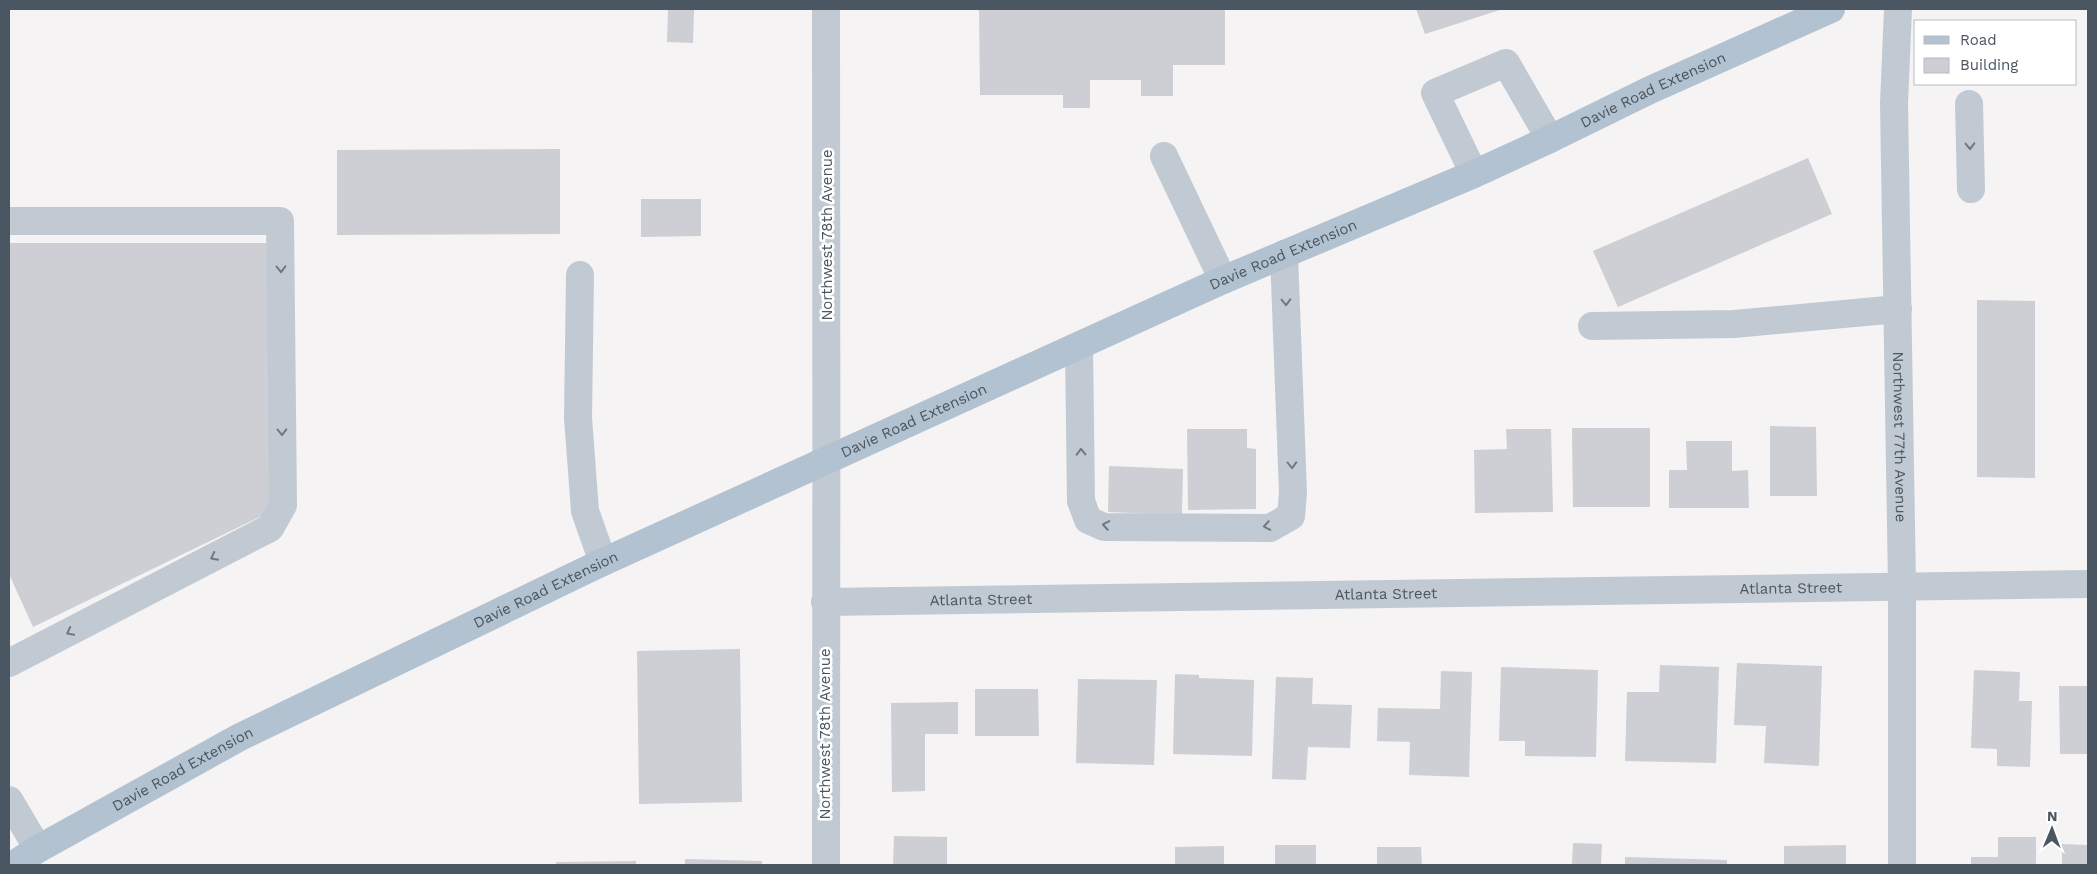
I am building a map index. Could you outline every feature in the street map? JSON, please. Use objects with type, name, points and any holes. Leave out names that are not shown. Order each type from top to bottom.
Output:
[{"type":"main road","name":"Davie Road Extension","points":[[13,865],[38,849],[240,737],[603,562],[1223,280],[1474,174],[1650,90],[1831,9]]},
{"type":"street","name":"Northwest 78th Avenue","points":[[825,462],[828,273],[826,9]]},
{"type":"street","name":"Northwest 77th Avenue","points":[[1898,9],[1894,104],[1902,586],[1902,865]]},
{"type":"street","points":[[1474,174],[1435,93],[1506,63],[1550,139]]},
{"type":"street","points":[[1969,104],[1971,189]]},
{"type":"street","points":[[1164,156],[1223,280]]},
{"type":"street","points":[[9,221],[280,221],[283,504],[270,528],[9,663]]},
{"type":"street","points":[[1079,346],[1082,500],[1088,520],[1104,527],[1270,528],[1291,516],[1293,494],[1284,254]]},
{"type":"street","points":[[580,276],[578,418],[585,511],[603,562]]},
{"type":"street","points":[[1592,326],[1734,324],[1898,309]]},
{"type":"street","points":[[825,462],[825,602]]},
{"type":"street","name":"Atlanta Street","points":[[825,602],[2088,584]]},
{"type":"street","name":"Northwest 78th Avenue","points":[[825,602],[826,865]]},
{"type":"street","points":[[9,800],[38,849]]},
{"type":"building","points":[[668,9],[694,9],[693,43],[667,42]]},
{"type":"building","points":[[979,9],[1225,9],[1225,65],[1173,65],[1173,96],[1141,96],[1141,80],[1090,80],[1090,108],[1063,108],[1063,95],[980,95]]},
{"type":"building","points":[[1416,9],[1503,9],[1425,34]]},
{"type":"building","points":[[560,149],[560,234],[337,235],[337,150]]},
{"type":"building","points":[[1808,158],[1832,214],[1618,307],[1593,251]]},
{"type":"building","points":[[641,199],[701,199],[701,236],[641,237]]},
{"type":"building","points":[[9,243],[269,243],[270,512],[33,627],[9,574]]},
{"type":"building","points":[[1977,300],[2035,301],[2035,478],[1977,477]]},
{"type":"building","points":[[1770,426],[1816,427],[1817,496],[1770,496]]},
{"type":"building","points":[[1572,428],[1650,428],[1650,507],[1573,507]]},
{"type":"building","points":[[1187,429],[1247,429],[1247,448],[1256,449],[1256,509],[1188,510]]},
{"type":"building","points":[[1506,429],[1551,429],[1553,512],[1475,513],[1474,450],[1507,449]]},
{"type":"building","points":[[1686,441],[1732,441],[1732,471],[1748,470],[1749,508],[1669,508],[1669,470],[1687,470]]},
{"type":"building","points":[[1109,466],[1183,469],[1182,515],[1108,512]]},
{"type":"building","points":[[740,649],[742,802],[639,804],[637,651]]},
{"type":"building","points":[[1737,663],[1822,666],[1819,766],[1764,763],[1766,726],[1734,725]]},
{"type":"building","points":[[1660,665],[1719,667],[1716,763],[1625,761],[1627,692],[1659,692]]},
{"type":"building","points":[[1501,667],[1598,670],[1596,757],[1525,756],[1525,741],[1499,741]]},
{"type":"building","points":[[1974,670],[2020,672],[2019,701],[2032,701],[2030,767],[1997,766],[1997,749],[1971,748]]},
{"type":"building","points":[[1441,671],[1472,672],[1469,777],[1409,775],[1410,742],[1377,741],[1378,708],[1440,709]]},
{"type":"building","points":[[1175,674],[1199,675],[1199,678],[1254,680],[1252,756],[1173,754]]},
{"type":"building","points":[[1276,677],[1313,678],[1312,704],[1352,705],[1350,748],[1308,747],[1306,780],[1272,779]]},
{"type":"building","points":[[1078,679],[1157,680],[1154,765],[1076,763]]},
{"type":"building","points":[[2059,686],[2088,686],[2088,754],[2060,754]]},
{"type":"building","points":[[975,689],[1038,689],[1039,736],[975,736]]},
{"type":"building","points":[[958,702],[958,734],[925,734],[925,791],[892,792],[891,703]]},
{"type":"building","points":[[894,836],[947,837],[947,865],[893,865]]},
{"type":"building","points":[[1998,837],[2036,837],[2036,865],[1971,865],[1971,857],[1998,857]]},
{"type":"building","points":[[1573,843],[1602,844],[1601,865],[1572,865]]},
{"type":"building","points":[[2062,844],[2088,845],[2088,865],[2062,865]]},
{"type":"building","points":[[1275,845],[1316,845],[1316,865],[1275,865]]},
{"type":"building","points":[[1846,845],[1846,865],[1784,865],[1784,846]]},
{"type":"building","points":[[1224,846],[1224,865],[1175,865],[1175,847]]},
{"type":"building","points":[[1377,847],[1421,847],[1422,865],[1377,865]]},
{"type":"building","points":[[1625,857],[1727,860],[1727,865],[1625,865]]},
{"type":"building","points":[[685,859],[762,861],[762,865],[685,865]]},
{"type":"building","points":[[636,861],[636,865],[556,865],[556,862]]}]
